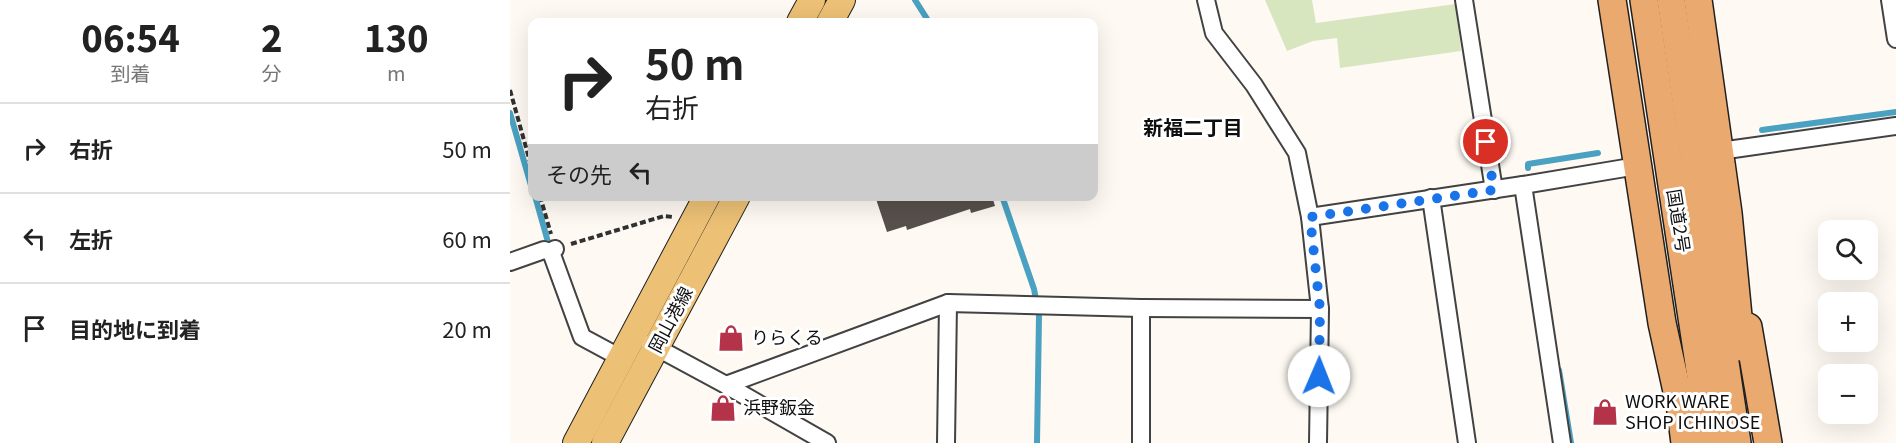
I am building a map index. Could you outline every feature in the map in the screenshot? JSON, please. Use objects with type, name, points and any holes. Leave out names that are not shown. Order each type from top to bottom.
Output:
[{"type":"highway","points":[[1612,0],[1662,323],[1680,405]]},
{"type":"highway","name":"国道2号","points":[[1644,0],[1711,443]]},
{"type":"highway","name":"国道2号","points":[[1671,0],[1737,443]]},
{"type":"highway","points":[[1698,0],[1728,213],[1752,443]]},
{"type":"highway","points":[[1670,173],[1660,214],[1685,443]]},
{"type":"highway","points":[[1728,213],[1768,443]]},
{"type":"main road","points":[[802,18],[812,0]]},
{"type":"main road","points":[[832,18],[842,0]]},
{"type":"main road","name":"岡山港線","points":[[576,443],[704,201]]},
{"type":"main road","name":"岡山港線","points":[[605,443],[734,201]]},
{"type":"street","points":[[1206,0],[1214,33],[1254,85],[1297,153],[1310,217],[1320,309],[1318,443]]},
{"type":"street","points":[[1464,0],[1494,190]]},
{"type":"street","points":[[1890,0],[1896,39]]},
{"type":"street","points":[[1720,151],[1896,126]]},
{"type":"street","points":[[1310,217],[1637,166]]},
{"type":"street","points":[[1523,185],[1562,443]]},
{"type":"street","points":[[1431,198],[1467,443]]},
{"type":"street","points":[[510,262],[544,250],[553,251],[582,337],[621,358]]},
{"type":"street","points":[[726,385],[948,303],[1141,308],[1320,309]]},
{"type":"street","points":[[946,443],[948,303]]},
{"type":"street","points":[[1141,308],[1141,443]]},
{"type":"street","points":[[633,334],[726,385],[818,441]]},
{"type":"path","points":[[510,90],[528,155]]},
{"type":"path","points":[[541,201],[553,251],[664,216],[694,220]]},
{"type":"green space","points":[[1265,0],[1312,0],[1316,23],[1456,4],[1461,51],[1340,68],[1337,38],[1313,41],[1287,51]]},
{"type":"building","points":[[877,201],[994,201],[995,206],[971,213],[970,209],[907,230],[906,226],[887,232]]},
{"type":"waterway","points":[[915,0],[926,18]]},
{"type":"waterway","points":[[1762,130],[1896,112]]},
{"type":"waterway","points":[[510,113],[528,175]]},
{"type":"waterway","points":[[1528,168],[1528,164],[1598,153]]},
{"type":"waterway","points":[[536,201],[548,242]]},
{"type":"waterway","points":[[1004,201],[1034,289],[1039,316],[1037,443]]},
{"type":"waterway","points":[[1559,370],[1571,443]]},
{"type":"place","name":"りらくる","points":[[731,338]]},
{"type":"place","name":"浜野鈑金","points":[[723,408]]},
{"type":"place","name":"WORK WARE SHOP ICHINOSE","points":[[1605,412]]},
{"type":"district","name":"新福二丁目","points":[[1193,128]]},
{"type":"route","points":[[1319,376],[1320,309],[1310,217],[1494,190],[1486,142]]}]
